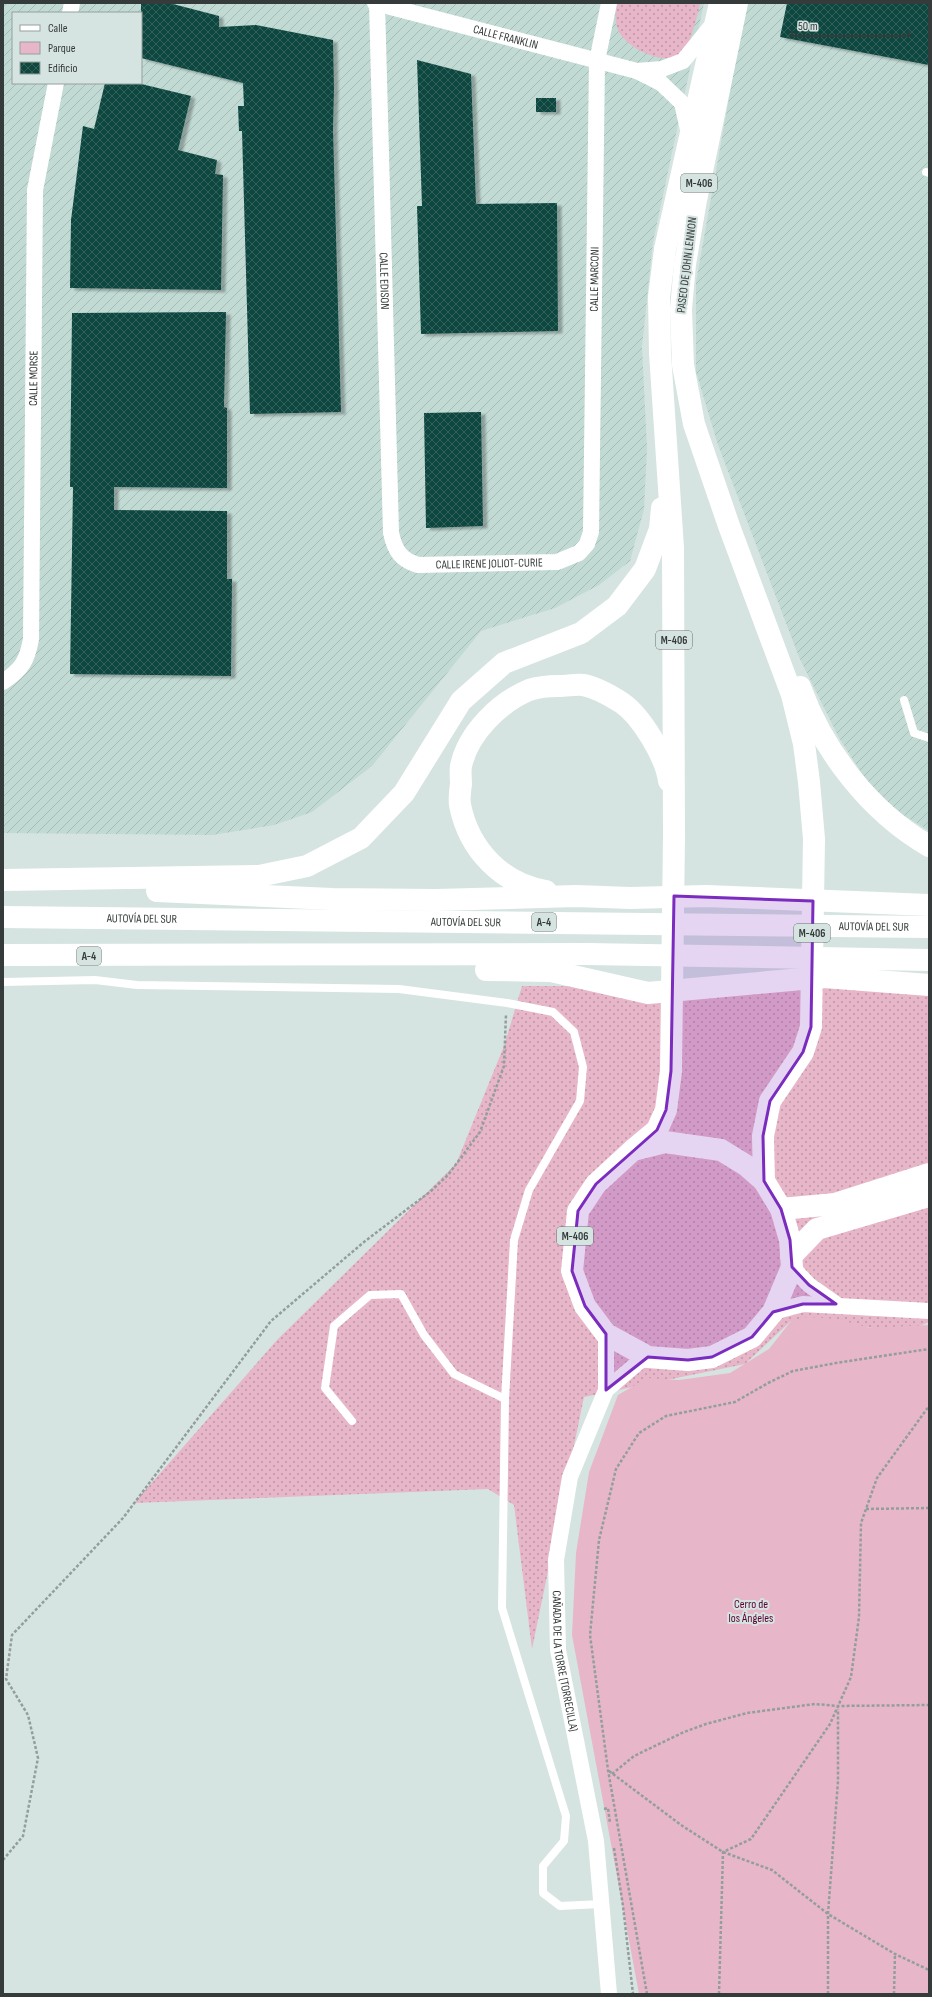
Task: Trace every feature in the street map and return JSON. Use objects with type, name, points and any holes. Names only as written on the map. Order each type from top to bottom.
[{"type":"highway","name":"PASEO DE JOHN LENNON","points":[[729,526],[694,424],[683,365],[681,309],[685,264],[696,200],[737,3]]},
{"type":"highway","name":"PASEO DE JOHN LENNON","points":[[667,445],[660,353],[659,297],[665,249],[719,11]]},
{"type":"highway","name":"M-406","points":[[634,1150],[665,1142],[721,1150],[747,1166],[764,1181],[781,1209],[790,1240],[792,1262],[773,1312],[752,1337],[712,1357],[688,1360],[648,1357],[606,1334],[585,1306],[572,1271],[578,1211],[596,1184],[634,1150],[657,1130],[666,1110],[671,1071],[674,836],[674,548],[667,445]]},
{"type":"highway","points":[[3,880],[259,876],[307,866],[361,838],[404,793],[461,701],[504,663],[581,633],[617,606],[645,569],[660,529],[667,445]]},
{"type":"highway","name":"M-406","points":[[729,526],[792,695],[804,744],[814,839],[811,1027],[803,1052],[770,1101],[763,1136],[764,1181]]},
{"type":"highway","points":[[729,526],[762,583],[802,694],[825,741],[852,779],[884,813],[929,846]]},
{"type":"highway","points":[[576,896],[530,889],[509,879],[489,863],[472,841],[460,805],[461,766],[472,741],[489,716],[510,700],[531,689],[554,686],[584,685],[611,695],[630,709],[647,729],[668,773],[674,836]]},
{"type":"highway","points":[[43,880],[144,891],[332,899],[436,900],[576,896],[630,898],[706,896],[929,905]]},
{"type":"highway","name":"AUTOVÍA DEL SUR","points":[[3,917],[929,927]]},
{"type":"highway","name":"A-4","points":[[3,955],[176,956],[587,954],[929,960]]},
{"type":"highway","points":[[176,956],[281,966],[551,971],[648,993],[824,977],[929,985]]},
{"type":"highway","points":[[781,1209],[835,1204],[929,1174]]},
{"type":"highway","points":[[792,1262],[817,1229],[929,1196]]},
{"type":"street","name":"CALLE FRANKLIN","points":[[376,3],[637,71]]},
{"type":"street","name":"CALLE EDISON","points":[[376,3],[391,534],[394,546],[400,556]]},
{"type":"street","name":"CALLE MARCONI","points":[[579,553],[587,544],[591,532],[597,61],[609,3]]},
{"type":"street","points":[[637,71],[662,69],[683,61],[719,11]]},
{"type":"street","points":[[637,71],[661,83],[682,103],[690,138]]},
{"type":"street","name":"CALLE MORSE","points":[[3,682],[18,672],[28,657],[31,638],[35,190],[56,84]]},
{"type":"street","name":"CALLE IRENE JOLIOT-CURIE","points":[[400,556],[408,562],[418,566],[556,562],[579,553]]},
{"type":"street","points":[[792,1262],[809,1285],[836,1304]]},
{"type":"street","points":[[773,1312],[803,1304],[836,1304],[929,1311]]},
{"type":"street","name":"CAÑADA DE LA TORRE (TORRECILLA)","points":[[606,1334],[606,1390],[570,1476],[556,1560],[558,1650],[596,1841],[609,1994]]},
{"type":"street","points":[[606,1390],[640,1360],[648,1357]]},
{"type":"lane","points":[[904,700],[914,733],[929,738]]},
{"type":"lane","points":[[3,982],[95,980],[137,985],[399,989],[507,1003],[553,1012],[574,1032],[583,1067],[580,1101],[529,1190],[514,1240],[506,1399],[502,1608],[566,1816],[564,1841],[543,1866],[542,1893],[560,1906],[601,1904]]},
{"type":"lane","points":[[352,1421],[325,1388],[334,1326],[370,1295],[401,1294],[424,1335],[454,1374],[506,1399]]},
{"type":"path","points":[[3,1860],[23,1836],[38,1758],[28,1715],[6,1679],[12,1635],[123,1518],[271,1321],[364,1242],[431,1191],[448,1175],[480,1132],[504,1066],[507,1003]]},
{"type":"path","points":[[647,1994],[608,1770],[590,1636],[599,1540],[616,1469],[640,1433],[666,1416],[735,1402],[768,1383],[793,1371],[836,1363],[929,1350]]},
{"type":"path","points":[[723,1852],[751,1839],[830,1724],[851,1677],[859,1617],[861,1523],[876,1478],[929,1406]]},
{"type":"path","points":[[866,1509],[929,1508]]},
{"type":"path","points":[[612,1774],[634,1756],[706,1724],[747,1713],[815,1704],[838,1706],[929,1705]]},
{"type":"path","points":[[828,1994],[828,1914],[838,1781],[838,1706]]},
{"type":"path","points":[[608,1770],[681,1825],[723,1852],[772,1870],[828,1914],[895,1954],[929,1970]]},
{"type":"path","points":[[590,1811],[608,1808],[611,1831]]},
{"type":"path","points":[[614,1846],[623,1906],[633,1994]]},
{"type":"path","points":[[719,1994],[723,1852]]},
{"type":"path","points":[[894,1994],[895,1954]]},
{"type":"path","points":[[924,1967],[929,1966]]},
{"type":"highlighted area","points":[[674,896],[813,901],[811,1027],[803,1052],[770,1101],[763,1136],[764,1181],[781,1209],[790,1240],[792,1267],[809,1285],[836,1304],[803,1304],[773,1312],[752,1337],[712,1357],[688,1360],[648,1357],[606,1390],[606,1334],[585,1306],[572,1271],[578,1211],[596,1184],[657,1130],[666,1110],[671,1071]]},
{"type":"shaded area","points":[[3,3],[704,3],[653,242],[642,347],[647,448],[644,509],[630,561],[599,585],[555,608],[481,631],[372,766],[312,812],[274,825],[212,835],[3,833]]},
{"type":"shaded area","points":[[746,3],[929,3],[929,831],[878,799],[838,736],[799,657],[718,445],[696,372],[696,282]]},
{"type":"green space","points":[[617,3],[700,3],[687,47],[678,56],[669,58],[649,55],[630,44],[623,37],[618,30],[616,23]]},
{"type":"green space","points":[[522,986],[929,987],[929,1322],[909,1331],[791,1321],[745,1364],[584,1397],[532,1649],[514,1505],[488,1489],[134,1503],[277,1340],[456,1164],[504,1046]]},
{"type":"green space","name":"Cerro de los Ángeles","points":[[807,1317],[837,1319],[870,1328],[929,1325],[929,1994],[639,1994],[572,1635],[576,1553],[589,1472],[618,1395],[647,1378],[679,1380],[730,1373],[769,1349],[791,1321]]},
{"type":"building","points":[[141,3],[169,3],[219,16],[219,27],[256,25],[333,40],[333,129],[341,412],[250,414],[242,131],[239,131],[238,106],[244,106],[243,83],[142,58]]},
{"type":"building","points":[[787,3],[929,3],[929,65],[780,37]]},
{"type":"building","points":[[417,60],[471,74],[476,204],[557,203],[558,331],[421,334],[417,206],[422,206]]},
{"type":"building","points":[[105,84],[141,84],[191,96],[178,150],[217,160],[215,174],[223,175],[221,290],[70,288],[71,220],[83,126],[94,129]]},
{"type":"building","points":[[536,98],[556,98],[556,112],[536,112]]},
{"type":"building","points":[[226,312],[224,407],[227,408],[227,488],[114,487],[114,510],[227,511],[227,579],[232,579],[231,676],[70,674],[73,487],[70,487],[72,313]]},
{"type":"building","points":[[481,412],[483,526],[426,528],[424,413]]}]
